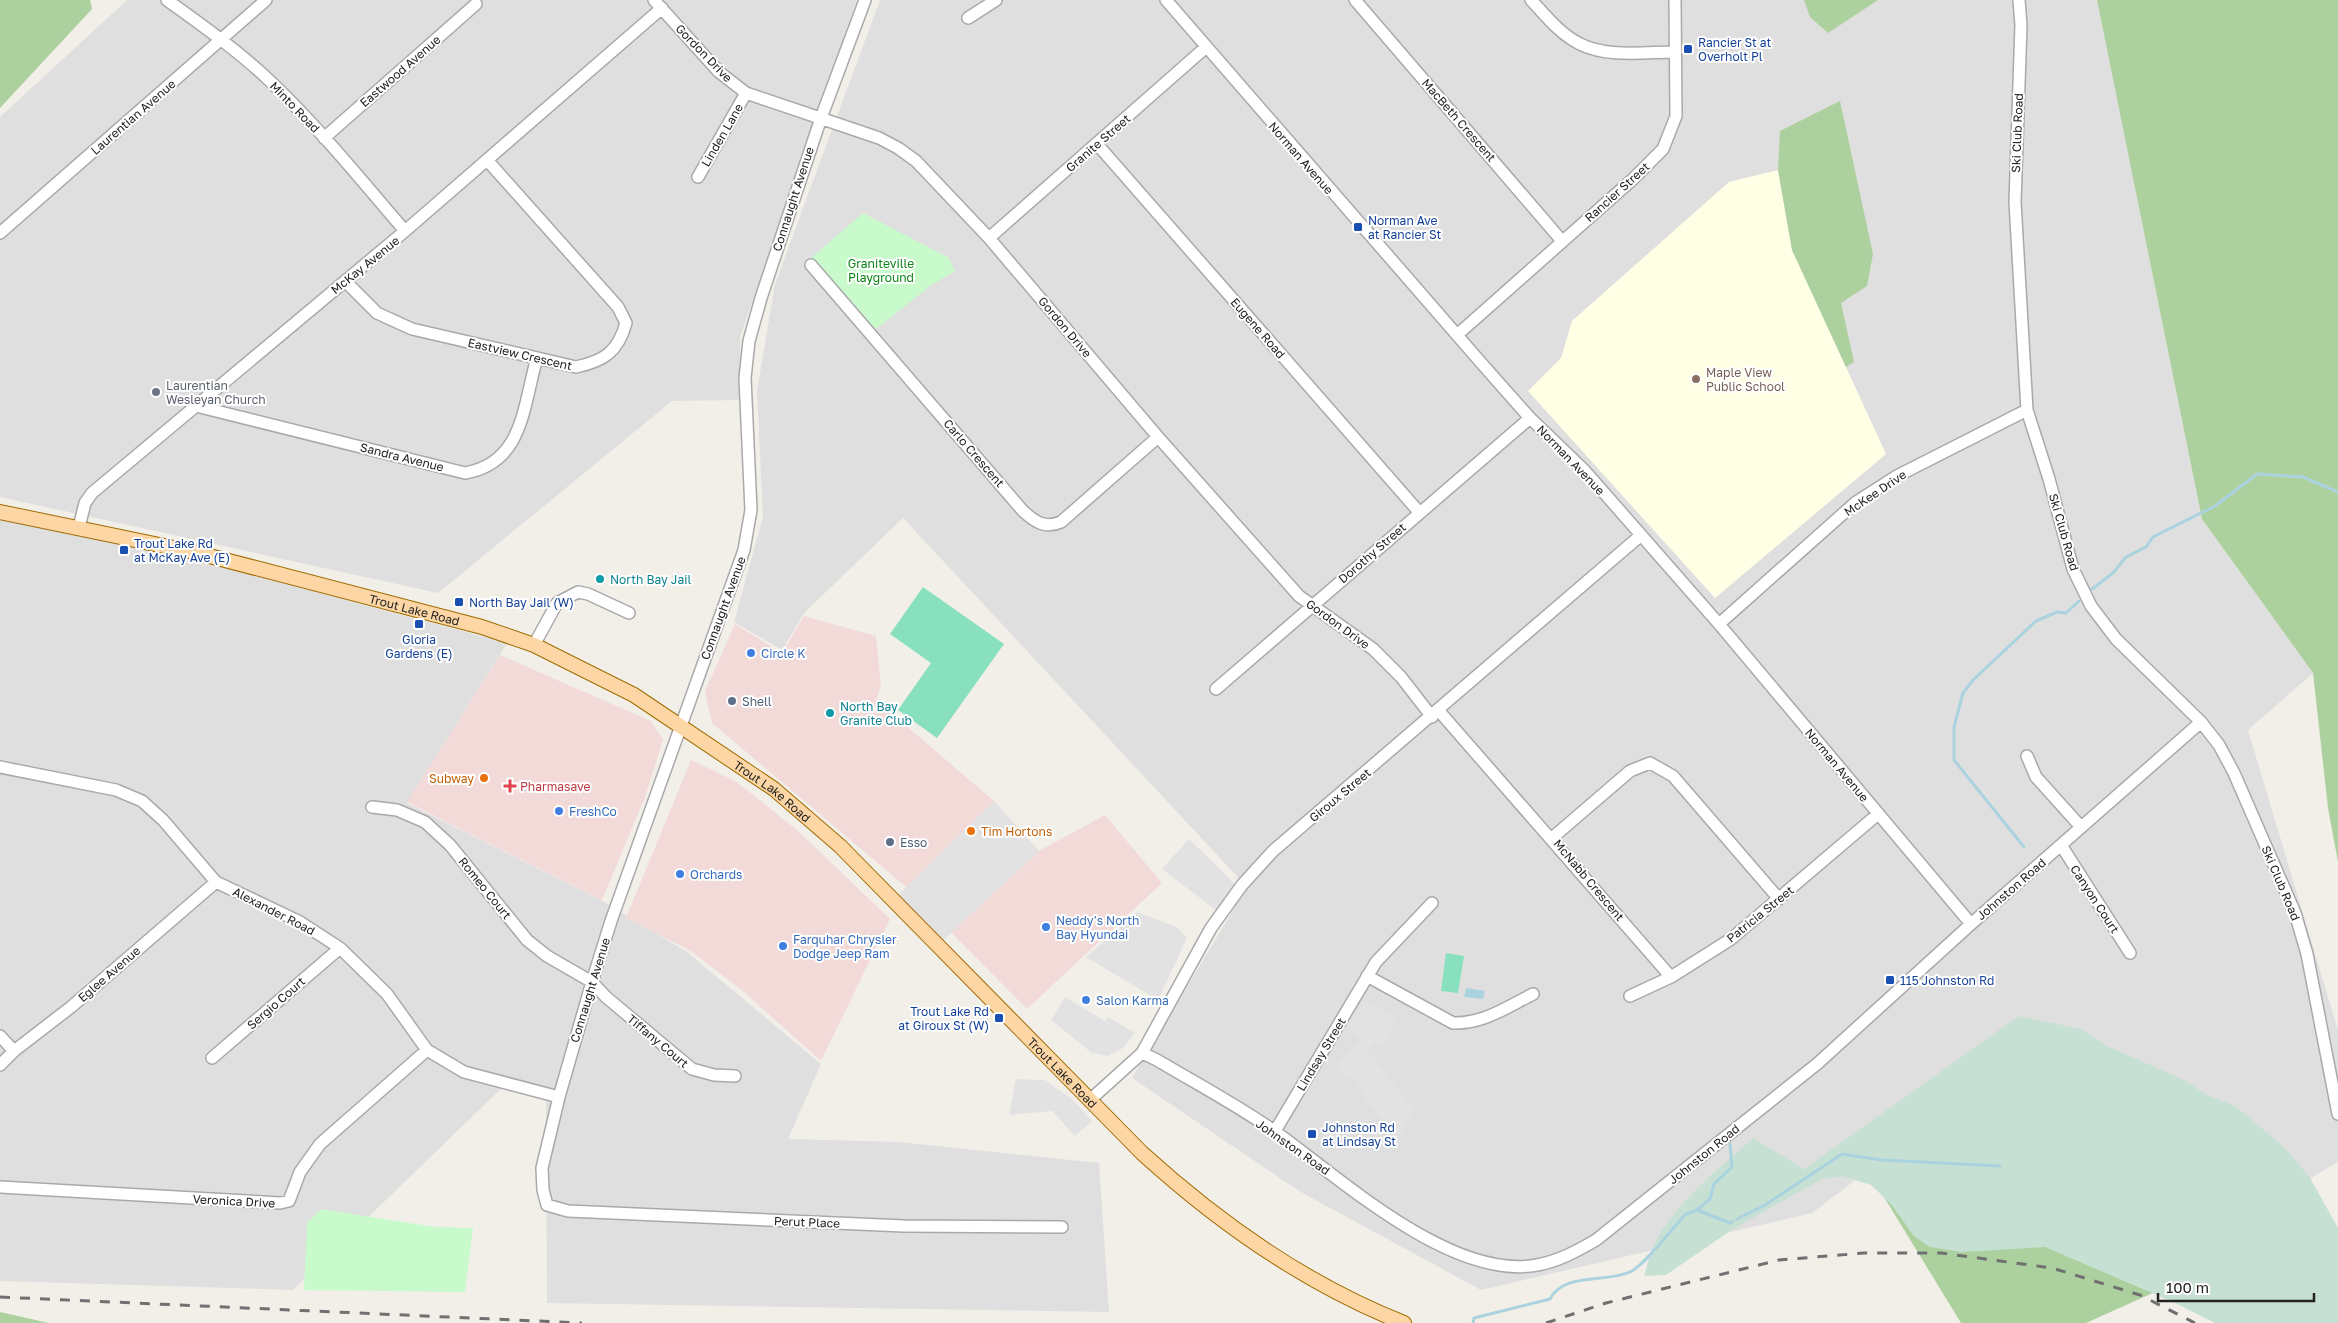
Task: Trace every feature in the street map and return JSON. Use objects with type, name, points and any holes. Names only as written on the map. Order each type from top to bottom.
[{"type":"main road","name":"Trout Lake Road","points":[[0,512],[198,553],[324,584],[482,627],[534,645],[634,695],[774,789],[840,846],[1092,1099],[1142,1153],[1190,1196],[1253,1244],[1326,1288],[1398,1321]]},
{"type":"street","name":"Minto Road","points":[[167,0],[221,39],[272,83],[324,138],[405,231]]},
{"type":"street","name":"Laurentian Avenue","points":[[0,233],[266,0]]},
{"type":"street","name":"Connaught Avenue","points":[[551,1208],[548,1205],[543,1190],[542,1168],[559,1097],[592,982],[611,921],[682,726],[694,685],[744,550],[751,510],[745,378],[749,341],[761,298],[821,118],[865,0]]},
{"type":"street","points":[[968,18],[996,0]]},
{"type":"street","name":"Norman Avenue","points":[[1166,0],[1530,418],[1585,471],[1719,624],[1971,924]]},
{"type":"street","name":"MacBeth Crescent","points":[[1355,0],[1562,241]]},
{"type":"street","points":[[1531,0],[1555,26],[1580,44],[1610,52],[1676,52]]},
{"type":"street","name":"Rancier Street","points":[[1457,335],[1633,179],[1663,148],[1676,116],[1675,0]]},
{"type":"street","name":"Ski Club Road","points":[[2019,0],[2021,25],[2015,202],[2027,410],[2049,479],[2073,569],[2091,606],[2116,639],[2201,722],[2219,745],[2234,773],[2295,913],[2307,954],[2338,1114]]},
{"type":"street","name":"Eastwood Avenue","points":[[324,138],[476,4]]},
{"type":"street","name":"Gordon Drive","points":[[658,4],[719,72],[746,93],[878,138],[898,148],[932,177],[989,238],[1158,437],[1299,596],[1373,649],[1552,838]]},
{"type":"street","name":"McKay Avenue","points":[[80,528],[86,503],[92,494],[405,231],[487,160],[658,4]]},
{"type":"street","name":"Granite Street","points":[[989,238],[1206,48]]},
{"type":"street","name":"Linden Lane","points":[[698,177],[746,93]]},
{"type":"street","name":"Eugene Road","points":[[1098,144],[1419,512]]},
{"type":"street","name":"Eastview Crescent","points":[[345,281],[378,313],[412,329],[576,368],[594,364],[609,354],[621,340],[626,323],[618,308],[487,160]]},
{"type":"street","name":"Carlo Crescent","points":[[811,265],[1023,511],[1042,525],[1052,526],[1061,522],[1158,437]]},
{"type":"street","name":"Sandra Avenue","points":[[196,406],[466,473],[482,470],[497,461],[509,448],[517,433],[537,358]]},
{"type":"street","name":"McKee Drive","points":[[1719,624],[1855,503],[1897,476],[2027,410]]},
{"type":"street","name":"Dorothy Street","points":[[1216,689],[1530,418]]},
{"type":"street","name":"Giroux Street","points":[[1092,1099],[1142,1053],[1211,928],[1242,885],[1273,852],[1640,536]]},
{"type":"street","points":[[534,645],[557,603],[578,592],[588,594],[629,613]]},
{"type":"street","name":"Johnston Road","points":[[1142,1053],[1157,1060],[1275,1131],[1392,1218],[1447,1248],[1505,1265],[1535,1265],[1566,1257],[1596,1240],[1816,1064],[1971,924],[2201,722]]},
{"type":"street","points":[[2027,756],[2036,777],[2081,827]]},
{"type":"street","name":"McNabb Crescent","points":[[1671,978],[1552,838],[1630,771],[1650,763],[1673,776],[1779,899]]},
{"type":"street","name":"Alexander Road","points":[[0,767],[116,790],[142,801],[164,820],[216,882],[300,922],[340,948],[387,994],[427,1050],[464,1072],[559,1097]]},
{"type":"street","name":"Romeo Court","points":[[372,807],[397,810],[425,822],[450,845],[527,940],[547,956],[592,982]]},
{"type":"street","name":"Patricia Street","points":[[1630,996],[1671,978],[1731,939],[1878,814]]},
{"type":"street","name":"Canyon Court","points":[[2061,845],[2130,953]]},
{"type":"street","name":"Eglee Avenue","points":[[0,1065],[14,1051],[71,1007],[216,882]]},
{"type":"street","name":"Lindsay Street","points":[[1275,1131],[1376,962],[1432,903]]},
{"type":"street","name":"Sergio Court","points":[[212,1058],[340,948]]},
{"type":"street","points":[[1367,976],[1453,1023],[1468,1024],[1482,1020],[1533,994]]},
{"type":"street","name":"Tiffany Court","points":[[592,982],[606,997],[692,1069],[714,1075],[735,1076]]},
{"type":"street","points":[[0,1036],[14,1051]]},
{"type":"street","name":"Veronica Drive","points":[[0,1187],[280,1204],[289,1201],[300,1172],[320,1144],[427,1050]]},
{"type":"street","name":"Perut Place","points":[[551,1208],[704,1218],[904,1226],[1062,1226]]},
{"type":"shaded area","points":[[127,0],[857,0],[740,337],[740,400],[672,401],[438,593],[0,497],[0,117]]},
{"type":"shaded area","points":[[880,0],[2097,0],[2202,519],[2313,673],[2248,730],[2338,1030],[2338,1162],[2282,1195],[2060,1025],[1812,1213],[1481,1290],[1299,1191],[1132,1078],[1247,887],[903,518],[805,612],[782,650],[734,622],[763,517],[757,391],[775,284]]},
{"type":"shaded area","name":"Maple View Public School","points":[[1778,170],[1792,250],[1886,454],[1715,598],[1528,391],[1561,358],[1572,321],[1729,182]]},
{"type":"shaded area","points":[[0,519],[162,551],[507,643],[407,803],[601,900],[687,952],[821,1064],[788,1139],[899,1142],[1099,1163],[1109,1312],[547,1303],[546,1089],[510,1080],[293,1290],[0,1281]]},
{"type":"shaded area","points":[[804,616],[876,636],[881,686],[876,700],[994,801],[1039,851],[1105,815],[1162,883],[1027,1009],[906,887],[712,723],[705,691],[735,624],[782,653]]},
{"type":"shaded area","points":[[500,655],[651,721],[663,740],[645,797],[602,900],[407,802]]},
{"type":"shaded area","points":[[691,760],[737,782],[797,830],[890,919],[821,1061],[744,992],[691,951],[626,918]]},
{"type":"shaded area","points":[[994,801],[1039,851],[938,945],[893,900]]},
{"type":"shaded area","points":[[1189,839],[1240,889],[1221,914],[1162,869]]},
{"type":"shaded area","points":[[1137,912],[1177,927],[1187,938],[1158,1000],[1086,957]]},
{"type":"shaded area","points":[[1065,997],[1105,1021],[1108,1017],[1135,1033],[1123,1048],[1108,1056],[1092,1053],[1051,1020]]},
{"type":"shaded area","points":[[1365,1000],[1397,1020],[1388,1039],[1380,1048],[1375,1042],[1368,1048],[1347,1025]]},
{"type":"shaded area","points":[[2019,1016],[2081,1029],[2107,1046],[2184,1080],[2207,1095],[2235,1106],[2284,1147],[2309,1176],[2338,1228],[2338,1323],[2215,1323],[2173,1302],[2045,1247],[1962,1252],[1930,1247],[1914,1236],[1891,1204],[1871,1185],[1842,1176],[1822,1179],[1733,1229],[1666,1275],[1644,1276],[1649,1256],[1671,1218],[1696,1189],[1753,1138],[1804,1169]]},
{"type":"shaded area","points":[[1360,1041],[1414,1109],[1398,1138],[1363,1096],[1365,1093],[1355,1088],[1358,1081],[1343,1074],[1336,1064]]},
{"type":"shaded area","points":[[1016,1079],[1045,1080],[1073,1100],[1092,1121],[1075,1136],[1052,1111],[1009,1115]]},
{"type":"green space","points":[[0,0],[90,0],[92,9],[0,108]]},
{"type":"green space","points":[[1804,0],[1878,0],[1828,33],[1810,17]]},
{"type":"green space","points":[[2097,0],[2338,0],[2338,862],[2328,808],[2313,673],[2202,519]]},
{"type":"green space","points":[[1840,101],[1873,254],[1867,286],[1841,303],[1854,362],[1846,367],[1792,250],[1778,170],[1780,131]]},
{"type":"green space","name":"Graniteville Playground","points":[[863,213],[949,258],[955,271],[930,286],[876,329],[811,258]]},
{"type":"green space","points":[[923,587],[1004,644],[937,738],[898,710],[931,663],[890,634]]},
{"type":"green space","points":[[1446,953],[1464,956],[1458,993],[1441,991]]},
{"type":"green space","points":[[1881,1192],[2184,1279],[2086,1323],[1961,1323]]},
{"type":"green space","points":[[321,1209],[435,1227],[473,1228],[465,1292],[304,1290],[307,1223]]},
{"type":"green space","points":[[0,1312],[49,1323],[0,1323]]},
{"type":"water","points":[[1466,988],[1485,991],[1483,999],[1464,997]]},
{"type":"waterway","points":[[2092,589],[2113,573],[2126,557],[2146,547],[2153,537],[2215,506],[2257,474],[2303,477],[2338,492]]},
{"type":"waterway","points":[[2024,847],[1954,760],[1954,727],[1963,693],[1973,680],[2036,621],[2057,612],[2066,613],[2079,601]]},
{"type":"waterway","points":[[1473,1323],[1474,1318],[1550,1299],[1556,1291],[1575,1281],[1620,1275],[1636,1268],[1686,1214],[1697,1210],[1710,1199],[1714,1184],[1732,1167],[1730,1144]]},
{"type":"waterway","points":[[1737,1219],[1765,1205],[1842,1154],[1882,1160],[2000,1166]]},
{"type":"waterway","points":[[1697,1210],[1730,1223],[1733,1221]]},
{"type":"railway","points":[[1546,1323],[1606,1303],[1779,1260],[1864,1253],[1941,1253],[2052,1268],[2140,1295],[2195,1323]]},
{"type":"railway","points":[[0,1297],[582,1323]]},
{"type":"place","name":"Rancier St at Overholt Pl","points":[[1688,49]]},
{"type":"place","name":"Norman Ave at Rancier St","points":[[1358,227]]},
{"type":"place","name":"Maple View Public School","points":[[1696,379]]},
{"type":"place","name":"Laurentian Wesleyan Church","points":[[156,392]]},
{"type":"place","name":"Trout Lake Rd at McKay Ave (E)","points":[[124,550]]},
{"type":"place","name":"North Bay Jail","points":[[600,579]]},
{"type":"place","name":"North Bay Jail (W)","points":[[459,602]]},
{"type":"place","name":"Gloria Gardens (E)","points":[[419,624]]},
{"type":"place","name":"Circle K","points":[[751,653]]},
{"type":"place","name":"Shell","points":[[732,701]]},
{"type":"place","name":"North Bay Granite Club","points":[[830,713]]},
{"type":"place","name":"Subway","points":[[484,778]]},
{"type":"place","name":"Pharmasave","points":[[510,786]]},
{"type":"place","name":"FreshCo","points":[[559,811]]},
{"type":"place","name":"Tim Hortons","points":[[971,831]]},
{"type":"place","name":"Esso","points":[[890,842]]},
{"type":"place","name":"Orchards","points":[[680,874]]},
{"type":"place","name":"Neddy's North Bay Hyundai","points":[[1046,927]]},
{"type":"place","name":"Farquhar Chrysler Dodge Jeep Ram","points":[[783,946]]},
{"type":"place","name":"115 Johnston Rd","points":[[1890,980]]},
{"type":"place","name":"Salon Karma","points":[[1086,1000]]},
{"type":"place","name":"Trout Lake Rd at Giroux St (W)","points":[[999,1018]]},
{"type":"place","name":"Johnston Rd at Lindsay St","points":[[1312,1134]]}]
